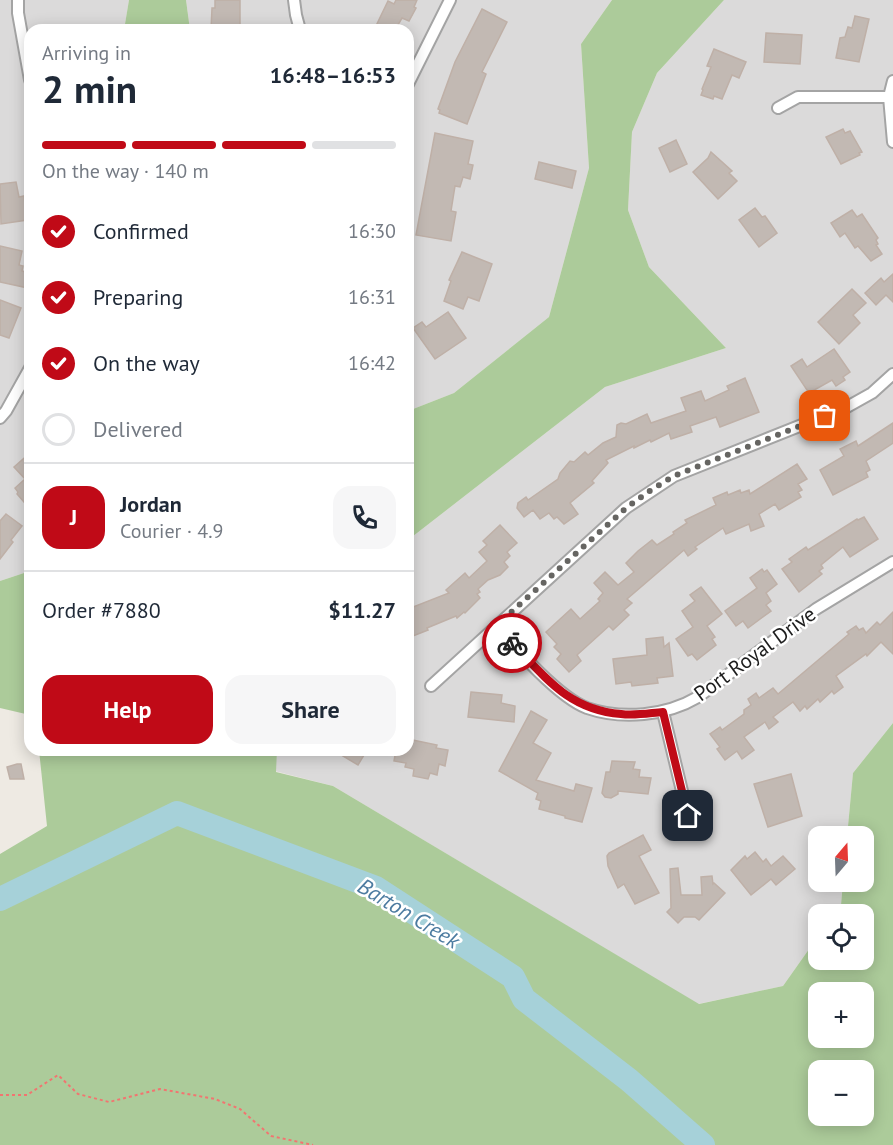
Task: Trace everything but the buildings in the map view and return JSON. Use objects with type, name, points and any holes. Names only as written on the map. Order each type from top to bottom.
[{"type":"street","points":[[18,0],[24,46]]},
{"type":"street","points":[[294,0],[298,24]]},
{"type":"street","points":[[414,72],[450,0]]},
{"type":"street","points":[[893,81],[890,97],[893,142]]},
{"type":"street","points":[[778,108],[798,97],[890,97]]},
{"type":"street","points":[[431,686],[626,508],[651,490],[674,476],[847,407],[872,393],[893,374]]},
{"type":"street","points":[[0,417],[6,411],[24,379]]},
{"type":"street","name":"Port Royal Drive","points":[[497,625],[559,691],[586,708],[622,715],[663,712],[698,697],[816,609],[893,562]]},
{"type":"street","points":[[663,712],[688,816]]},
{"type":"path","points":[[0,1095],[27,1095],[58,1075],[78,1095],[109,1102],[160,1089],[215,1099],[240,1109],[271,1136],[313,1145]]},
{"type":"shaded area","points":[[0,0],[129,0],[125,24],[24,24],[24,573],[0,581]]},
{"type":"shaded area","points":[[186,0],[612,0],[581,44],[589,168],[549,317],[454,393],[414,409],[414,24],[189,24]]},
{"type":"shaded area","points":[[724,0],[893,0],[893,723],[853,773],[848,826],[808,826],[808,892],[842,892],[841,904],[808,904],[808,951],[783,986],[698,1004],[333,786],[275,771],[276,756],[414,756],[414,535],[605,387],[726,348],[649,267],[628,210],[632,132],[657,73]]},
{"type":"green space","points":[[129,0],[186,0],[189,24],[125,24]]},
{"type":"green space","points":[[612,0],[724,0],[657,73],[632,132],[628,210],[649,267],[726,348],[605,387],[414,535],[414,409],[454,393],[549,317],[589,168],[581,44]]},
{"type":"green space","points":[[24,573],[24,714],[0,708],[0,581]]},
{"type":"green space","points":[[893,723],[893,1145],[0,1145],[0,854],[47,826],[40,756],[277,756],[276,772],[333,786],[699,1004],[783,986],[808,951],[808,970],[874,970],[874,904],[841,904],[842,892],[874,892],[874,826],[848,826],[853,773]]},
{"type":"waterway","name":"Barton Creek","points":[[0,899],[177,813],[376,888],[513,977],[524,999],[629,1080],[703,1145]]},
{"type":"way so far","points":[[512,643],[497,625],[626,508],[674,476],[825,416]]},
{"type":"route","points":[[512,643],[559,691],[586,708],[622,715],[663,712],[688,816]]}]
